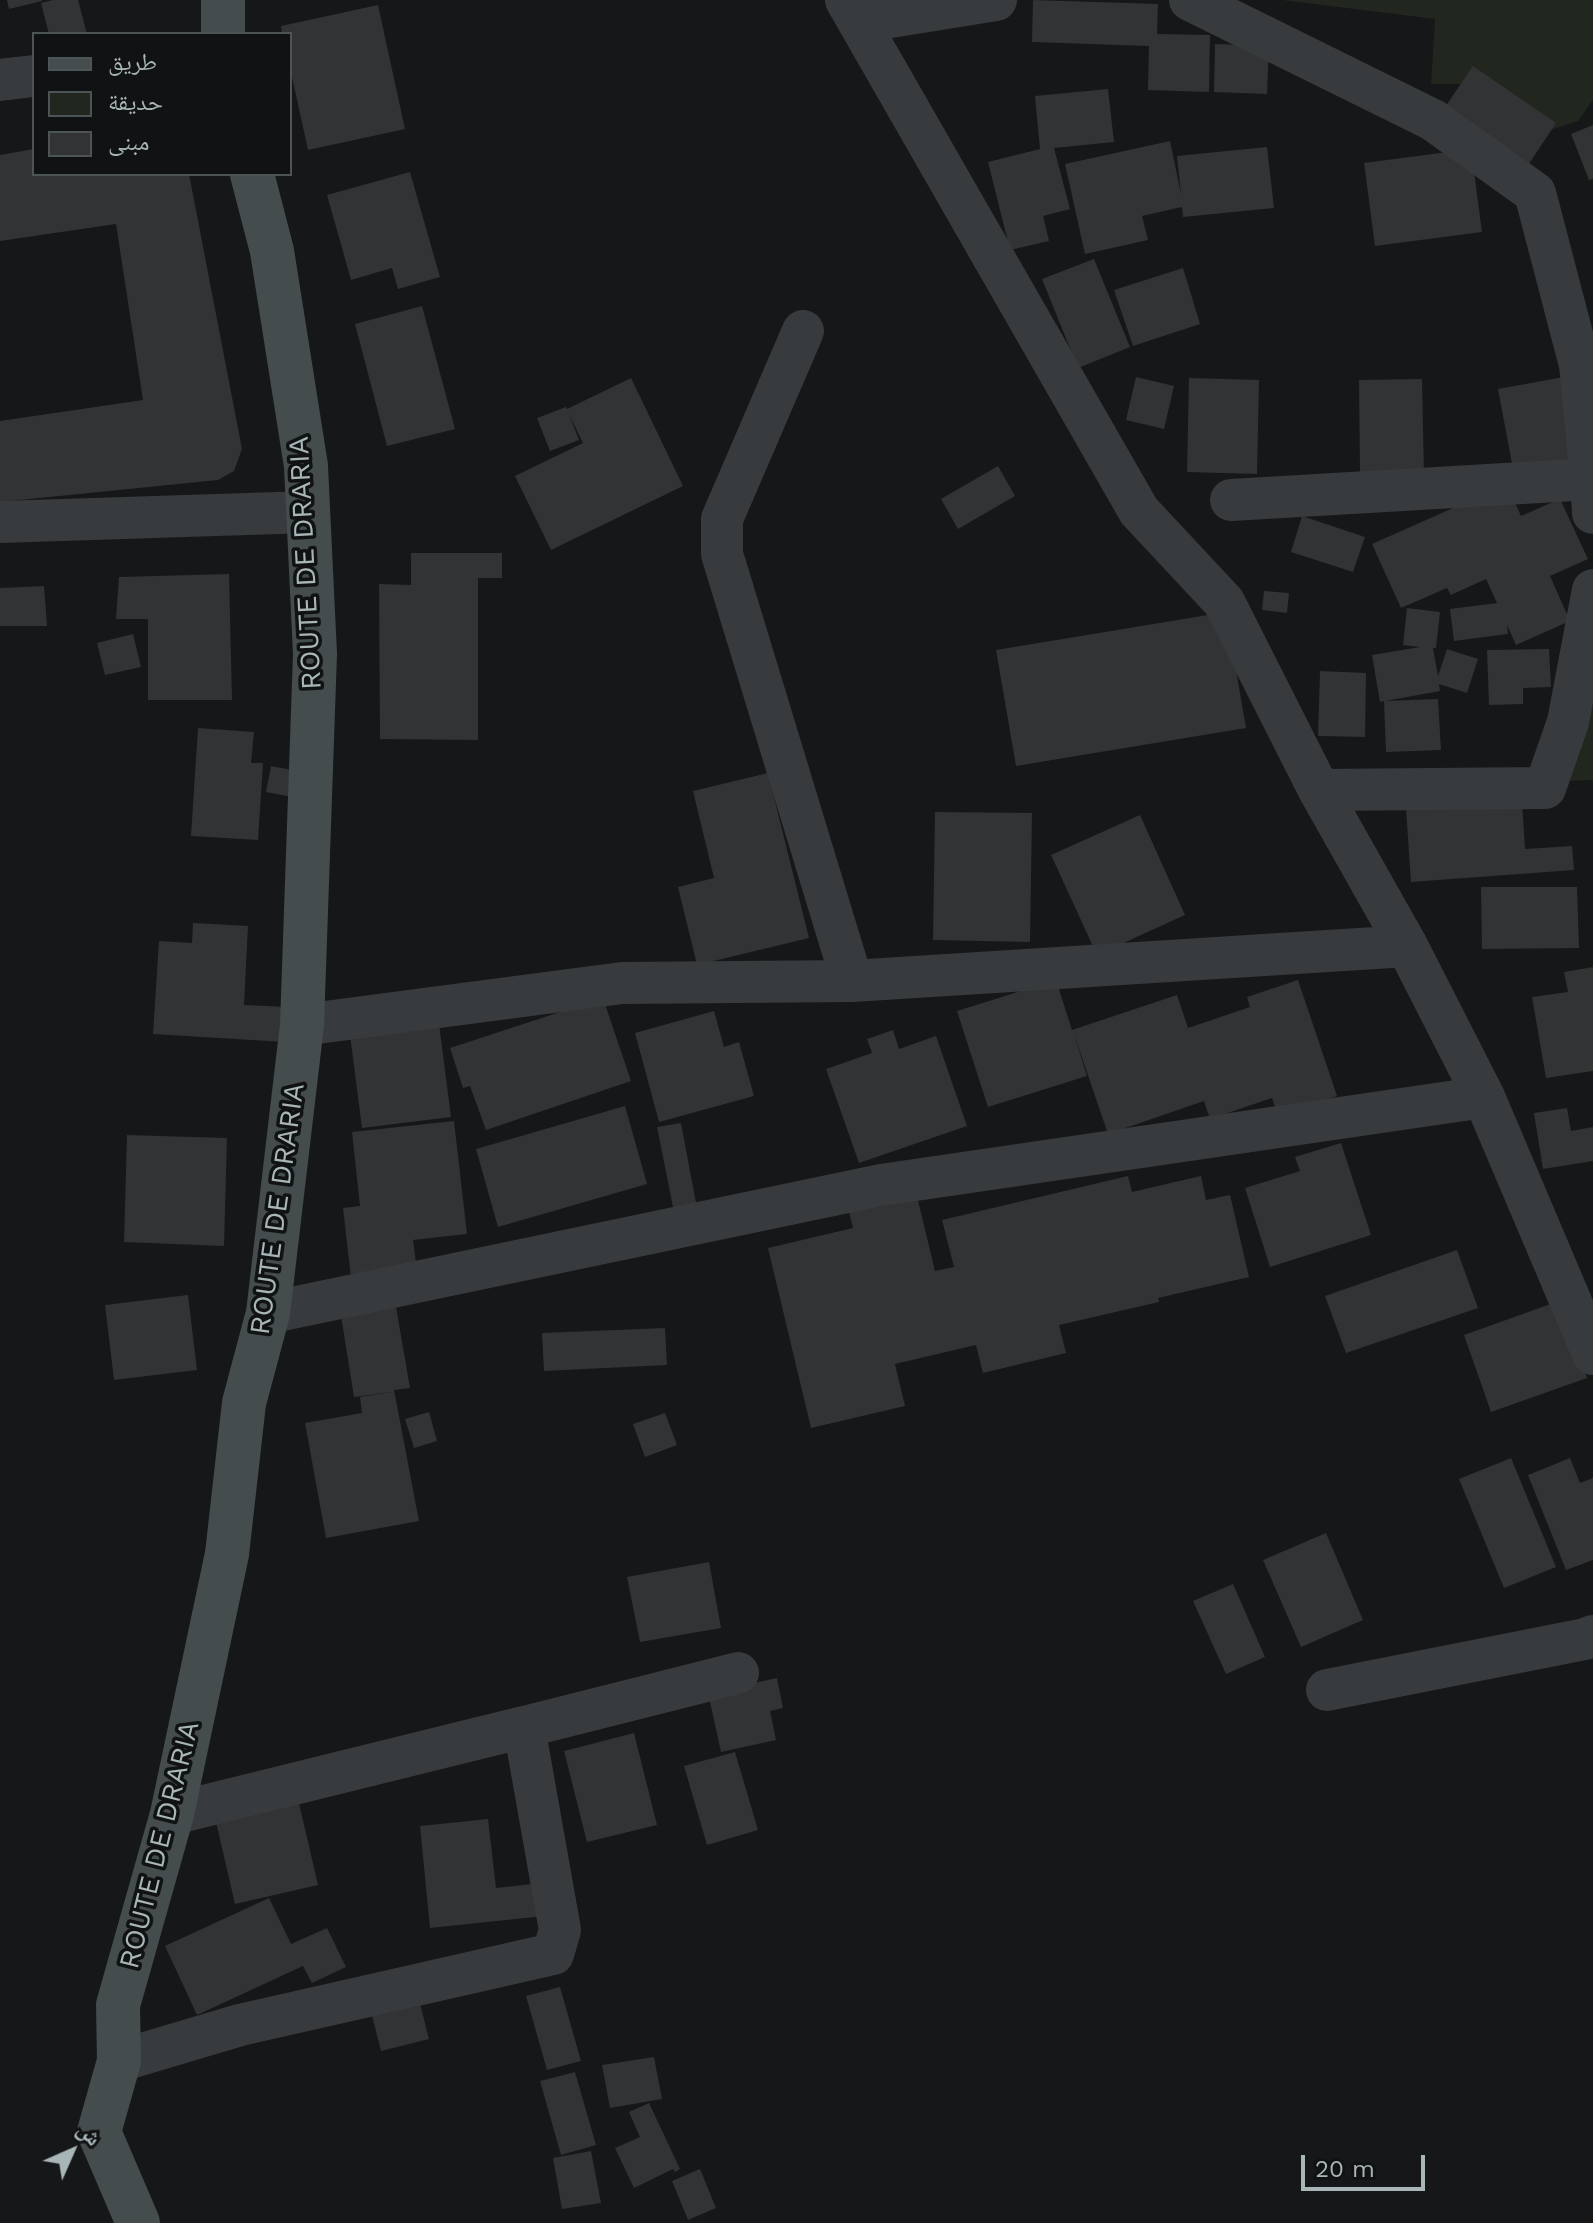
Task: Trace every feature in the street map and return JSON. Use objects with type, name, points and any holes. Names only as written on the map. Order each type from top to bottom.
[{"type":"main road","points":[[223,0],[223,32]]},
{"type":"main road","name":"ROUTE DE DRARIA","points":[[138,2223],[99,2132],[119,2061],[118,2005],[172,1814],[227,1554],[244,1403],[268,1313],[302,1025],[315,654],[309,512],[306,466],[274,266],[252,176]]},
{"type":"street","points":[[996,0],[853,11],[1139,511],[1224,602],[1319,790],[1407,946],[1484,1097],[1593,1354]]},
{"type":"street","points":[[1190,0],[1433,120],[1535,193],[1580,365],[1592,496],[1231,500]]},
{"type":"street","points":[[0,80],[32,76]]},
{"type":"street","points":[[803,331],[722,519],[722,554],[852,981]]},
{"type":"street","points":[[0,522],[309,512]]},
{"type":"street","points":[[1319,790],[1545,788],[1568,722],[1593,590]]},
{"type":"street","points":[[302,1025],[622,983],[852,981],[1407,946]]},
{"type":"street","points":[[268,1313],[881,1185],[1484,1097]]},
{"type":"street","points":[[1327,1690],[1593,1636]]},
{"type":"street","points":[[172,1814],[738,1673]]},
{"type":"street","points":[[119,2061],[240,2025],[553,1954],[560,1930],[524,1727]]},
{"type":"green space","points":[[1282,0],[1593,0],[1593,100],[1578,121],[1535,135],[1461,84],[1431,84],[1435,19]]},
{"type":"green space","points":[[1593,637],[1593,780],[1566,781]]},
{"type":"building","points":[[7,0],[42,0],[42,1],[9,9]]},
{"type":"building","points":[[78,0],[86,32],[48,32],[41,3]]},
{"type":"building","points":[[1033,0],[1158,4],[1157,34],[1210,35],[1209,92],[1148,90],[1149,46],[1032,42]]},
{"type":"building","points":[[378,5],[405,129],[308,150],[292,77],[292,32],[282,32],[281,26]]},
{"type":"building","points":[[1215,44],[1269,46],[1267,94],[1214,92]]},
{"type":"building","points":[[1473,66],[1556,123],[1525,170],[1441,113]]},
{"type":"building","points":[[1108,89],[1114,142],[1054,148],[1070,209],[1043,216],[1049,241],[1010,250],[988,162],[1040,149],[1035,96]]},
{"type":"building","points":[[1593,125],[1593,179],[1589,180],[1571,134]]},
{"type":"building","points":[[1170,141],[1181,194],[1177,156],[1267,147],[1274,208],[1183,217],[1182,207],[1142,216],[1148,240],[1085,254],[1065,164]]},
{"type":"building","points":[[32,149],[32,176],[189,176],[242,449],[234,471],[218,480],[0,502],[0,421],[143,400],[116,224],[0,241],[0,155]]},
{"type":"building","points":[[1471,149],[1482,232],[1375,246],[1364,163]]},
{"type":"building","points":[[410,172],[440,277],[398,289],[392,268],[351,280],[327,195]]},
{"type":"building","points":[[1094,259],[1130,347],[1078,368],[1042,279]]},
{"type":"building","points":[[1183,268],[1200,324],[1133,346],[1114,290]]},
{"type":"building","points":[[422,306],[455,429],[387,446],[355,324]]},
{"type":"building","points":[[1569,376],[1586,467],[1515,480],[1498,389]]},
{"type":"building","points":[[1136,377],[1174,386],[1164,429],[1126,420]]},
{"type":"building","points":[[631,378],[683,486],[551,550],[515,476],[583,443],[569,414],[579,440],[550,451],[537,418],[567,409]]},
{"type":"building","points":[[1189,378],[1259,380],[1257,474],[1187,472]]},
{"type":"building","points":[[1422,379],[1424,476],[1360,476],[1359,380]]},
{"type":"building","points":[[998,466],[1015,496],[958,529],[941,499]]},
{"type":"building","points":[[1507,484],[1521,516],[1560,499],[1588,559],[1550,576],[1570,621],[1516,645],[1507,625],[1508,634],[1454,641],[1450,609],[1497,603],[1486,579],[1451,595],[1447,588],[1401,608],[1372,544]]},
{"type":"building","points":[[1302,516],[1365,537],[1353,572],[1291,552]]},
{"type":"building","points":[[411,553],[502,553],[502,578],[478,578],[478,740],[380,739],[379,584],[411,585]]},
{"type":"building","points":[[229,574],[232,700],[148,700],[148,619],[116,619],[119,577]]},
{"type":"building","points":[[44,586],[47,626],[0,626],[0,588]]},
{"type":"building","points":[[1264,591],[1289,593],[1287,613],[1262,610]]},
{"type":"building","points":[[1407,608],[1440,612],[1436,648],[1433,648],[1438,676],[1447,649],[1478,659],[1467,693],[1439,684],[1440,691],[1385,701],[1438,699],[1441,750],[1386,752],[1384,701],[1380,702],[1372,655],[1420,647],[1403,645]]},
{"type":"building","points":[[1226,612],[1246,728],[1016,766],[996,650]]},
{"type":"building","points":[[133,634],[141,667],[105,675],[97,643]]},
{"type":"building","points":[[1549,649],[1551,687],[1523,688],[1523,704],[1489,705],[1487,650]]},
{"type":"building","points":[[1320,671],[1366,673],[1365,737],[1318,736]]},
{"type":"building","points":[[198,728],[254,732],[251,763],[263,763],[258,840],[191,836]]},
{"type":"building","points":[[271,766],[297,771],[292,797],[266,792]]},
{"type":"building","points":[[768,773],[809,938],[697,965],[678,887],[714,878],[693,791]]},
{"type":"building","points":[[1522,801],[1525,849],[1572,846],[1574,870],[1411,882],[1406,809]]},
{"type":"building","points":[[935,812],[1032,813],[1030,942],[933,940]]},
{"type":"building","points":[[1140,815],[1185,915],[1097,955],[1051,855]]},
{"type":"building","points":[[1481,887],[1577,887],[1579,948],[1482,949]]},
{"type":"building","points":[[193,923],[248,926],[244,1005],[287,1007],[285,1042],[153,1034],[159,941],[192,943]]},
{"type":"building","points":[[1593,967],[1593,1071],[1546,1078],[1532,997],[1568,992],[1564,972]]},
{"type":"building","points":[[1056,980],[1072,1030],[1177,995],[1188,1028],[1250,1007],[1247,997],[1298,980],[1337,1096],[1278,1116],[1272,1098],[1210,1119],[1204,1101],[1108,1134],[1074,1034],[1087,1076],[988,1107],[957,1011]]},
{"type":"building","points":[[603,998],[631,1081],[486,1130],[470,1086],[463,1088],[450,1048]]},
{"type":"building","points":[[714,1011],[724,1047],[739,1042],[754,1096],[659,1122],[635,1033]]},
{"type":"building","points":[[438,1016],[451,1117],[362,1128],[349,1027]]},
{"type":"building","points":[[893,1030],[899,1049],[936,1036],[967,1126],[859,1163],[826,1069],[872,1053],[867,1039]]},
{"type":"building","points":[[625,1106],[647,1184],[498,1227],[476,1149]]},
{"type":"building","points":[[1567,1108],[1571,1131],[1593,1127],[1593,1161],[1543,1169],[1534,1113]]},
{"type":"building","points":[[454,1121],[467,1234],[413,1240],[417,1271],[351,1278],[343,1208],[360,1206],[352,1132]]},
{"type":"building","points":[[681,1123],[697,1208],[674,1212],[657,1127]]},
{"type":"building","points":[[127,1135],[227,1138],[224,1246],[124,1242]]},
{"type":"building","points":[[1341,1143],[1371,1235],[1270,1267],[1245,1188],[1300,1171],[1295,1157]]},
{"type":"building","points":[[1128,1176],[1132,1192],[1201,1176],[1206,1200],[1230,1195],[1249,1277],[1059,1325],[1066,1353],[983,1373],[976,1345],[895,1364],[905,1406],[811,1428],[768,1248],[853,1228],[848,1208],[916,1192],[935,1271],[954,1267],[942,1220]]},
{"type":"building","points":[[1457,1250],[1478,1308],[1346,1353],[1325,1296]]},
{"type":"building","points":[[188,1295],[197,1370],[114,1380],[105,1305]]},
{"type":"building","points":[[394,1295],[410,1388],[394,1390],[419,1521],[326,1538],[305,1423],[362,1413],[360,1397],[391,1392],[354,1397],[339,1303]]},
{"type":"building","points":[[1559,1301],[1587,1378],[1491,1412],[1464,1335]]},
{"type":"building","points":[[665,1328],[667,1365],[544,1371],[542,1333]]},
{"type":"building","points":[[429,1412],[437,1441],[414,1448],[405,1419]]},
{"type":"building","points":[[665,1413],[677,1445],[645,1457],[633,1424]]},
{"type":"building","points":[[1511,1458],[1556,1567],[1504,1588],[1459,1479]]},
{"type":"building","points":[[1570,1458],[1580,1483],[1593,1478],[1593,1560],[1566,1570],[1528,1475]]},
{"type":"building","points":[[1326,1533],[1363,1620],[1301,1647],[1263,1560]]},
{"type":"building","points":[[709,1562],[721,1628],[640,1642],[627,1577]]},
{"type":"building","points":[[1233,1584],[1265,1657],[1226,1674],[1193,1601]]},
{"type":"building","points":[[777,1678],[783,1708],[770,1711],[776,1740],[721,1752],[708,1693]]},
{"type":"building","points":[[634,1733],[657,1825],[587,1842],[564,1751]]},
{"type":"building","points":[[735,1752],[758,1830],[707,1845],[684,1766]]},
{"type":"building","points":[[299,1803],[318,1885],[235,1904],[216,1822]]},
{"type":"building","points":[[488,1819],[496,1888],[551,1882],[554,1915],[430,1928],[420,1826]]},
{"type":"building","points":[[269,1898],[291,1944],[327,1928],[346,1967],[312,1983],[303,1966],[197,2015],[165,1946]]},
{"type":"building","points":[[560,1987],[581,2061],[547,2070],[526,1996]]},
{"type":"building","points":[[416,1988],[429,2039],[381,2051],[368,2000]]},
{"type":"building","points":[[654,2057],[662,2099],[610,2108],[602,2065]]},
{"type":"building","points":[[575,2072],[596,2145],[561,2155],[540,2081]]},
{"type":"building","points":[[649,2103],[680,2169],[675,2172],[673,2169],[634,2188],[615,2148],[640,2137],[629,2112]]},
{"type":"building","points":[[591,2151],[601,2203],[562,2209],[553,2158]]},
{"type":"building","points":[[700,2169],[716,2208],[688,2220],[672,2181]]}]
